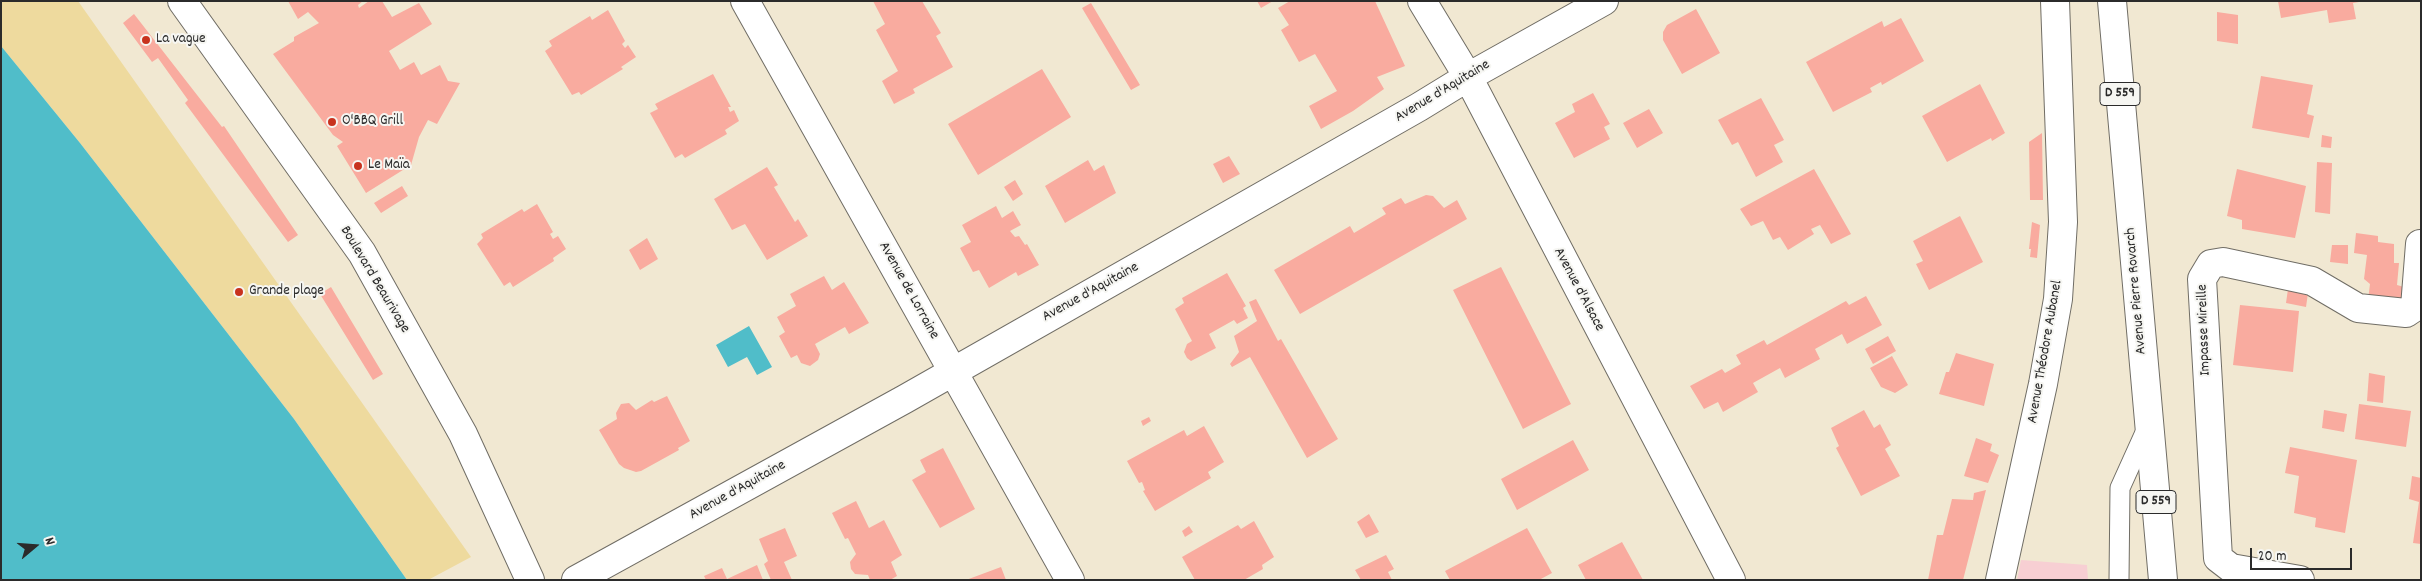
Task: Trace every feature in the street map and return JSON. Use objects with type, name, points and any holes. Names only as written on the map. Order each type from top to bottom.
[{"type":"street","name":"Boulevard Beaurivage","points":[[182,1],[362,253],[463,434],[530,580]]},
{"type":"street","name":"Avenue de Lorraine","points":[[746,1],[1070,580]]},
{"type":"street","name":"Avenue d'Alsace","points":[[1422,1],[1468,77],[1731,580]]},
{"type":"street","name":"Avenue d'Aquitaine","points":[[576,580],[953,372],[1604,1]]},
{"type":"street","name":"Avenue Théodore Aubanel","points":[[2000,580],[2043,384],[2058,299],[2063,222],[2055,1]]},
{"type":"street","name":"Avenue Pierre Rovarch","points":[[2112,1],[2148,425],[2164,580]]},
{"type":"street","name":"Impasse Mireille","points":[[2300,580],[2231,568],[2218,558],[2202,278],[2210,264],[2222,262],[2312,281],[2358,308],[2406,313],[2415,307],[2419,276],[2420,244]]},
{"type":"lane","points":[[2118,580],[2120,488],[2148,425]]},
{"type":"shaded area","points":[[2021,560],[2087,565],[2088,580],[2017,580]]},
{"type":"sand","name":"Grande plage","points":[[1,1],[78,1],[471,557],[428,580],[407,580],[294,419],[80,143],[1,46]]},
{"type":"water","points":[[1,46],[80,143],[294,419],[407,580],[1,580]]},
{"type":"water","points":[[749,326],[772,367],[757,375],[747,357],[728,367],[716,345]]},
{"type":"building","points":[[288,1],[363,1],[358,5],[359,8],[369,1],[382,1],[392,17],[419,3],[432,24],[389,51],[400,70],[414,62],[421,75],[440,65],[448,81],[460,83],[437,124],[428,120],[419,137],[411,165],[366,193],[337,146],[343,142],[333,135],[273,54],[294,41],[294,37],[319,23],[308,12],[298,19]]},
{"type":"building","points":[[873,1],[922,1],[941,33],[936,36],[953,67],[913,89],[915,93],[894,104],[882,81],[898,71],[876,30],[885,24]]},
{"type":"building","points":[[1257,1],[1273,1],[1261,8]]},
{"type":"building","points":[[1290,1],[1375,1],[1405,66],[1377,77],[1384,89],[1353,111],[1321,129],[1309,106],[1337,91],[1315,54],[1299,62],[1281,30],[1289,25],[1278,8]]},
{"type":"building","points":[[2278,1],[2359,2],[2353,3],[2356,19],[2329,23],[2327,10],[2281,18]]},
{"type":"building","points":[[1091,3],[1140,85],[1131,90],[1082,8]]},
{"type":"building","points":[[1696,9],[1720,53],[1682,74],[1663,40],[1663,32],[1667,25]]},
{"type":"building","points":[[608,10],[625,41],[622,44],[625,48],[628,45],[636,57],[621,67],[623,69],[581,95],[579,92],[572,95],[545,51],[552,46],[549,41],[590,16],[592,20]]},
{"type":"building","points":[[2217,12],[2238,15],[2238,44],[2217,41]]},
{"type":"building","points":[[134,14],[222,127],[224,126],[298,235],[288,242],[185,103],[188,100],[158,58],[152,62],[123,23]]},
{"type":"building","points":[[1901,18],[1924,61],[1882,85],[1881,82],[1870,88],[1872,92],[1833,112],[1806,62],[1882,21],[1884,27]]},
{"type":"building","points":[[1042,69],[1071,117],[978,175],[948,124]]},
{"type":"building","points":[[713,74],[731,107],[728,107],[730,112],[734,110],[739,121],[725,130],[727,134],[685,158],[682,154],[675,158],[650,113],[658,109],[655,104]]},
{"type":"building","points":[[2261,76],[2313,85],[2307,114],[2314,116],[2309,138],[2252,128]]},
{"type":"building","points":[[1980,84],[2005,133],[1992,141],[1991,138],[1947,162],[1922,116]]},
{"type":"building","points":[[1593,93],[1610,124],[1604,127],[1610,139],[1574,158],[1555,123],[1575,112],[1572,104]]},
{"type":"building","points":[[1761,98],[1784,140],[1774,145],[1783,162],[1756,177],[1738,142],[1732,145],[1718,120]]},
{"type":"building","points":[[1649,109],[1663,133],[1637,148],[1623,123]]},
{"type":"building","points":[[2042,133],[2043,200],[2030,200],[2029,142]]},
{"type":"building","points":[[2322,135],[2332,137],[2331,148],[2321,147]]},
{"type":"building","points":[[1229,156],[1240,174],[1223,183],[1213,164]]},
{"type":"building","points":[[1088,160],[1094,171],[1104,165],[1116,193],[1065,223],[1045,186]]},
{"type":"building","points":[[2317,162],[2332,163],[2330,214],[2315,212]]},
{"type":"building","points":[[767,167],[778,185],[774,187],[795,222],[798,219],[808,236],[767,260],[745,224],[732,230],[714,199]]},
{"type":"building","points":[[1814,169],[1851,234],[1831,244],[1820,225],[1811,229],[1814,234],[1788,250],[1780,237],[1773,240],[1763,221],[1751,226],[1740,209]]},
{"type":"building","points":[[2237,169],[2306,186],[2295,238],[2242,229],[2242,220],[2227,216]]},
{"type":"building","points":[[1015,180],[1023,194],[1013,201],[1004,187]]},
{"type":"building","points":[[402,186],[408,196],[381,213],[374,203]]},
{"type":"building","points":[[1426,195],[1433,196],[1444,208],[1457,200],[1467,219],[1300,314],[1274,270],[1350,226],[1354,233],[1386,214],[1382,208],[1401,198],[1405,204]]},
{"type":"building","points":[[537,204],[553,232],[550,234],[553,239],[558,236],[566,249],[553,258],[554,261],[513,287],[510,282],[504,286],[477,244],[483,238],[481,234],[522,209],[524,212]]},
{"type":"building","points":[[996,206],[1002,218],[1013,211],[1021,225],[1010,231],[1015,237],[1019,236],[1025,245],[1027,244],[1039,265],[1018,276],[1016,272],[989,288],[979,270],[973,272],[960,248],[971,242],[962,225]]},
{"type":"building","points":[[1960,216],[1983,262],[1929,290],[1916,264],[1923,261],[1913,241]]},
{"type":"building","points":[[2032,222],[2040,225],[2037,258],[2030,257]]},
{"type":"building","points":[[2356,233],[2378,236],[2378,242],[2394,244],[2394,263],[2399,263],[2397,285],[2404,287],[2402,306],[2368,300],[2370,284],[2364,279],[2367,255],[2354,253]]},
{"type":"building","points":[[647,238],[658,259],[640,270],[629,250]]},
{"type":"building","points":[[2332,245],[2348,245],[2348,264],[2330,262]]},
{"type":"building","points":[[1501,267],[1571,404],[1523,429],[1453,290]]},
{"type":"building","points":[[1227,273],[1246,306],[1243,308],[1248,318],[1237,324],[1234,320],[1209,334],[1216,348],[1191,361],[1184,352],[1187,344],[1192,341],[1175,309],[1184,303],[1182,298]]},
{"type":"building","points":[[824,276],[832,290],[844,282],[869,323],[849,334],[845,327],[815,344],[820,354],[818,360],[810,366],[801,363],[797,355],[791,358],[779,336],[785,332],[777,317],[796,306],[790,294]]},
{"type":"building","points":[[331,287],[383,374],[373,380],[320,294]]},
{"type":"building","points":[[2288,289],[2308,293],[2306,307],[2286,303]]},
{"type":"building","points":[[1866,296],[1882,325],[1847,344],[1842,334],[1815,349],[1820,359],[1785,378],[1780,368],[1753,383],[1758,392],[1723,412],[1718,402],[1704,409],[1690,386],[1722,369],[1725,373],[1741,364],[1736,355],[1764,340],[1767,345],[1846,301],[1849,305]]},
{"type":"building","points":[[1256,299],[1278,341],[1281,339],[1338,439],[1307,458],[1250,357],[1232,367],[1230,364],[1239,352],[1234,336],[1257,321],[1249,302]]},
{"type":"building","points":[[2240,305],[2299,311],[2293,372],[2233,365]]},
{"type":"building","points":[[1888,336],[1896,351],[1873,364],[1865,349]]},
{"type":"building","points":[[1956,353],[1994,364],[1984,406],[1939,394],[1946,372],[1949,372]]},
{"type":"building","points":[[1892,356],[1908,385],[1895,393],[1881,387],[1870,368]]},
{"type":"building","points":[[2369,373],[2385,376],[2383,403],[2367,401]]},
{"type":"building","points":[[667,396],[690,441],[678,448],[679,450],[641,471],[636,472],[624,468],[619,464],[599,430],[617,419],[616,413],[621,404],[629,403],[636,410],[652,400],[654,402]]},
{"type":"building","points":[[2359,404],[2411,411],[2406,447],[2355,439]]},
{"type":"building","points":[[1864,410],[1874,428],[1880,424],[1891,445],[1885,449],[1900,476],[1861,496],[1836,448],[1839,446],[1831,428]]},
{"type":"building","points":[[2324,410],[2347,414],[2344,432],[2322,428]]},
{"type":"building","points":[[1149,417],[1151,421],[1143,426],[1141,421]]},
{"type":"building","points":[[1204,426],[1224,462],[1208,472],[1211,478],[1155,511],[1143,491],[1145,490],[1142,482],[1139,483],[1127,461],[1184,430],[1187,436]]},
{"type":"building","points":[[1976,438],[1992,444],[1990,451],[1999,455],[1988,483],[1964,476]]},
{"type":"building","points":[[1573,440],[1589,470],[1517,510],[1501,479]]},
{"type":"building","points":[[2290,447],[2357,460],[2345,533],[2315,527],[2316,518],[2294,513],[2299,476],[2285,473]]},
{"type":"building","points":[[943,448],[975,509],[940,528],[912,480],[926,472],[920,460]]},
{"type":"building","points":[[2412,476],[2421,478],[2421,544],[2413,543],[2419,502],[2409,499]]},
{"type":"building","points":[[1986,490],[1963,580],[1928,580],[1937,535],[1943,535],[1952,499],[1973,500],[1974,493]]},
{"type":"building","points":[[856,501],[869,528],[884,520],[902,555],[891,562],[897,576],[890,580],[870,580],[868,575],[855,574],[851,569],[850,562],[856,554],[848,538],[845,539],[832,513]]},
{"type":"building","points":[[1369,514],[1379,532],[1366,538],[1357,522]]},
{"type":"building","points":[[1254,521],[1274,557],[1262,565],[1263,569],[1244,580],[1195,580],[1182,557],[1238,525],[1241,529]]},
{"type":"building","points":[[1189,526],[1193,532],[1185,537],[1182,531]]},
{"type":"building","points":[[785,528],[797,556],[784,562],[792,580],[771,580],[764,564],[768,561],[759,539]]},
{"type":"building","points":[[1527,528],[1552,573],[1539,580],[1450,580],[1445,571]]},
{"type":"building","points":[[1622,542],[1643,580],[1586,580],[1578,565]]},
{"type":"building","points":[[1386,555],[1394,569],[1388,572],[1392,580],[1361,580],[1355,570]]},
{"type":"building","points":[[757,565],[763,580],[706,580],[704,576],[722,568],[727,579]]},
{"type":"building","points":[[1001,567],[1006,580],[966,580]]},
{"type":"place","name":"La vague","points":[[146,40]]},
{"type":"place","name":"O'BBQ Grill","points":[[332,122]]},
{"type":"place","name":"Le Maïa","points":[[358,166]]},
{"type":"place","name":"Grande plage","points":[[239,292]]}]
